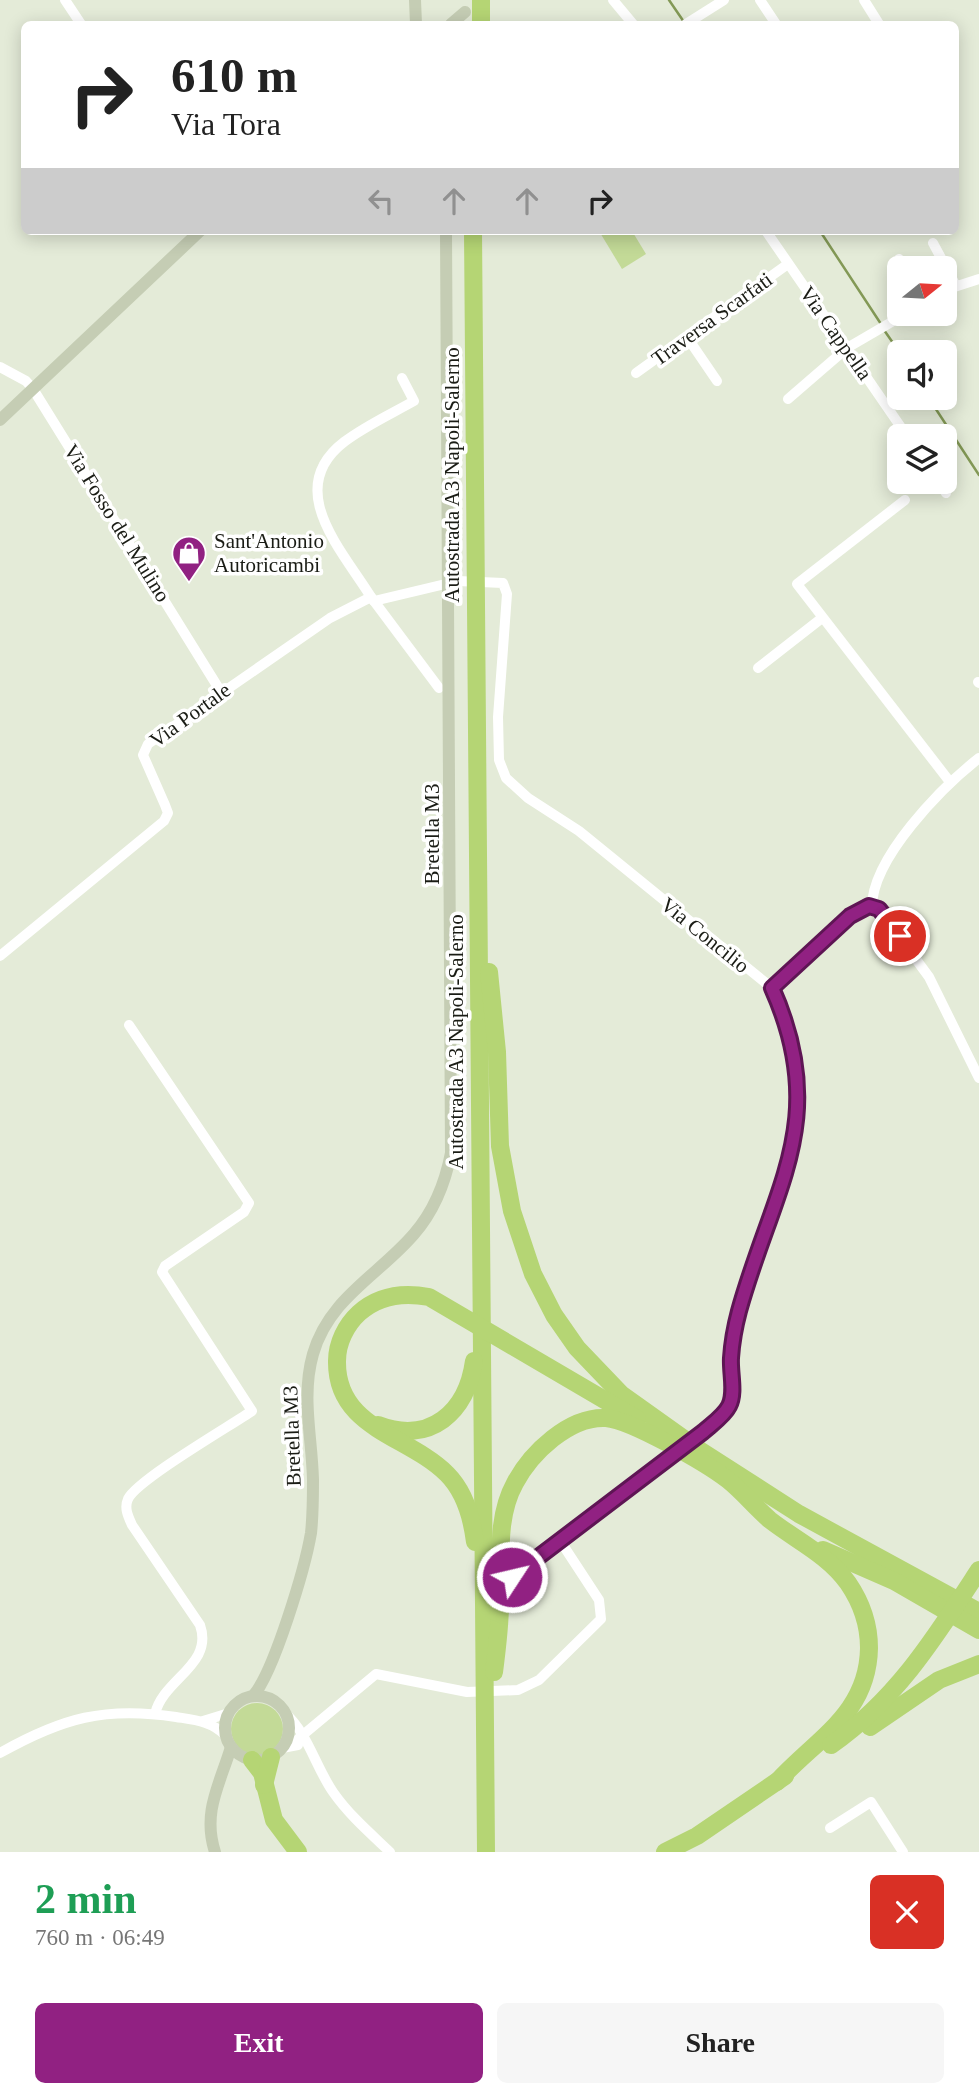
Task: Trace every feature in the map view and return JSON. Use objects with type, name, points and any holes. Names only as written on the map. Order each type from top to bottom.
[{"type":"highway","points":[[481,0],[481,21]]},
{"type":"highway","name":"Autostrada A3 Napoli-Salerno","points":[[473,235],[481,1239],[489,1671],[496,1852]]},
{"type":"highway","name":"Autostrada A3 Napoli-Salerno","points":[[483,235],[489,972],[489,1671],[486,1852]]},
{"type":"highway","points":[[489,972],[503,1168],[519,1235],[533,1274],[554,1315],[589,1362],[635,1405],[839,1571],[853,1591],[866,1622],[868,1661],[857,1699],[828,1736],[776,1782]]},
{"type":"highway","points":[[362,1418],[388,1429],[422,1429],[444,1419],[461,1402],[472,1378],[474,1311],[481,1239]]},
{"type":"highway","points":[[489,1671],[475,1538],[463,1499],[449,1476],[439,1466],[373,1428],[362,1418],[353,1409],[339,1382],[337,1357],[340,1342],[355,1317],[376,1301],[388,1296],[416,1295],[444,1304],[975,1618]]},
{"type":"highway","points":[[489,1671],[504,1516],[513,1486],[528,1465],[567,1429],[585,1420],[606,1418],[629,1423],[698,1455]]},
{"type":"highway","points":[[789,1533],[975,1618]]},
{"type":"highway","points":[[665,1852],[725,1817],[857,1725],[896,1688],[930,1646],[979,1570]]},
{"type":"highway","points":[[797,1768],[834,1751],[939,1680],[979,1664]]},
{"type":"highway","points":[[264,1785],[282,1750]]},
{"type":"highway","points":[[249,1759],[261,1773],[274,1820],[298,1852]]},
{"type":"street","points":[[65,0],[79,21]]},
{"type":"street","points":[[415,0],[416,21]]},
{"type":"street","points":[[613,0],[630,21]]},
{"type":"street","points":[[690,21],[710,4],[724,0]]},
{"type":"street","points":[[761,0],[774,21]]},
{"type":"street","points":[[864,0],[877,21]]},
{"type":"street","points":[[0,420],[196,235]]},
{"type":"street","name":"Bretella M3","points":[[253,1696],[269,1674],[311,1534],[313,1478],[306,1405],[309,1367],[317,1342],[338,1306],[399,1250],[425,1220],[442,1189],[451,1153],[446,235]]},
{"type":"street","name":"Via Cappella","points":[[769,235],[899,424]]},
{"type":"street","points":[[933,243],[938,256]]},
{"type":"street","name":"Traversa Scarfati","points":[[636,373],[788,264]]},
{"type":"street","points":[[957,285],[979,279]]},
{"type":"street","points":[[788,399],[847,348],[887,325]]},
{"type":"street","points":[[687,337],[716,381]]},
{"type":"street","name":"Via Fosso del Mulino","points":[[0,368],[26,381],[33,389],[221,692]]},
{"type":"street","points":[[402,378],[414,401],[334,451],[321,468],[316,490],[320,513],[372,599],[411,646],[439,688]]},
{"type":"street","points":[[905,500],[797,584],[950,782]]},
{"type":"street","name":"Via Concilio","points":[[372,599],[464,580],[493,580],[503,583],[508,594],[498,717],[499,760],[506,778],[528,798],[579,831],[772,988]]},
{"type":"street","name":"Via Portale","points":[[0,956],[164,821],[168,813],[143,750],[148,744],[330,618],[372,599]]},
{"type":"street","points":[[758,668],[822,618]]},
{"type":"street","points":[[872,907],[874,889],[888,861],[950,782],[979,758]]},
{"type":"street","points":[[512,1577],[703,1432],[731,1402],[731,1359],[738,1314],[788,1169],[796,1125],[796,1066],[772,988],[850,916],[872,907],[879,909],[929,977],[979,1078]]},
{"type":"street","points":[[129,1024],[249,1203],[244,1212],[165,1266],[162,1272],[252,1411],[145,1483],[127,1500],[126,1509],[132,1525],[203,1634],[199,1657],[161,1698],[155,1714]]},
{"type":"street","points":[[282,1750],[303,1736],[376,1674],[467,1692],[510,1691],[539,1680],[601,1619],[598,1600],[561,1542]]},
{"type":"street","name":"Bretella M3","points":[[269,1674],[274,1701]]},
{"type":"street","points":[[0,1753],[70,1719],[108,1713],[155,1714],[203,1721],[229,1713],[239,1702],[253,1696],[274,1701],[303,1736],[333,1792],[359,1823],[390,1852]]},
{"type":"street","points":[[215,1852],[210,1809],[223,1773],[229,1713]]},
{"type":"street","points":[[288,1716],[305,1726],[314,1724]]},
{"type":"street","points":[[282,1750],[289,1727],[288,1716]]},
{"type":"street","points":[[203,1721],[249,1759]]},
{"type":"street","points":[[223,1773],[249,1759],[302,1746],[314,1758]]},
{"type":"street","points":[[830,1828],[871,1802],[903,1852]]},
{"type":"green space","points":[[601,235],[634,235],[646,254],[622,269]]},
{"type":"green space","points":[[257,1703],[276,1710],[283,1729],[276,1748],[257,1755],[238,1748],[231,1729],[238,1710]]},
{"type":"waterway","points":[[669,0],[683,21]]},
{"type":"waterway","points":[[823,235],[881,324]]},
{"type":"waterway","points":[[884,330],[891,340]]},
{"type":"waterway","points":[[936,410],[979,475]]},
{"type":"place","name":"Sant'Antonio Autoricambi","points":[[189,583]]},
{"type":"route","points":[[512,1577],[703,1432],[727,1409],[731,1402],[731,1359],[738,1314],[748,1278],[788,1169],[796,1125],[796,1066],[772,988],[850,916],[869,906],[879,909],[900,936]]}]
